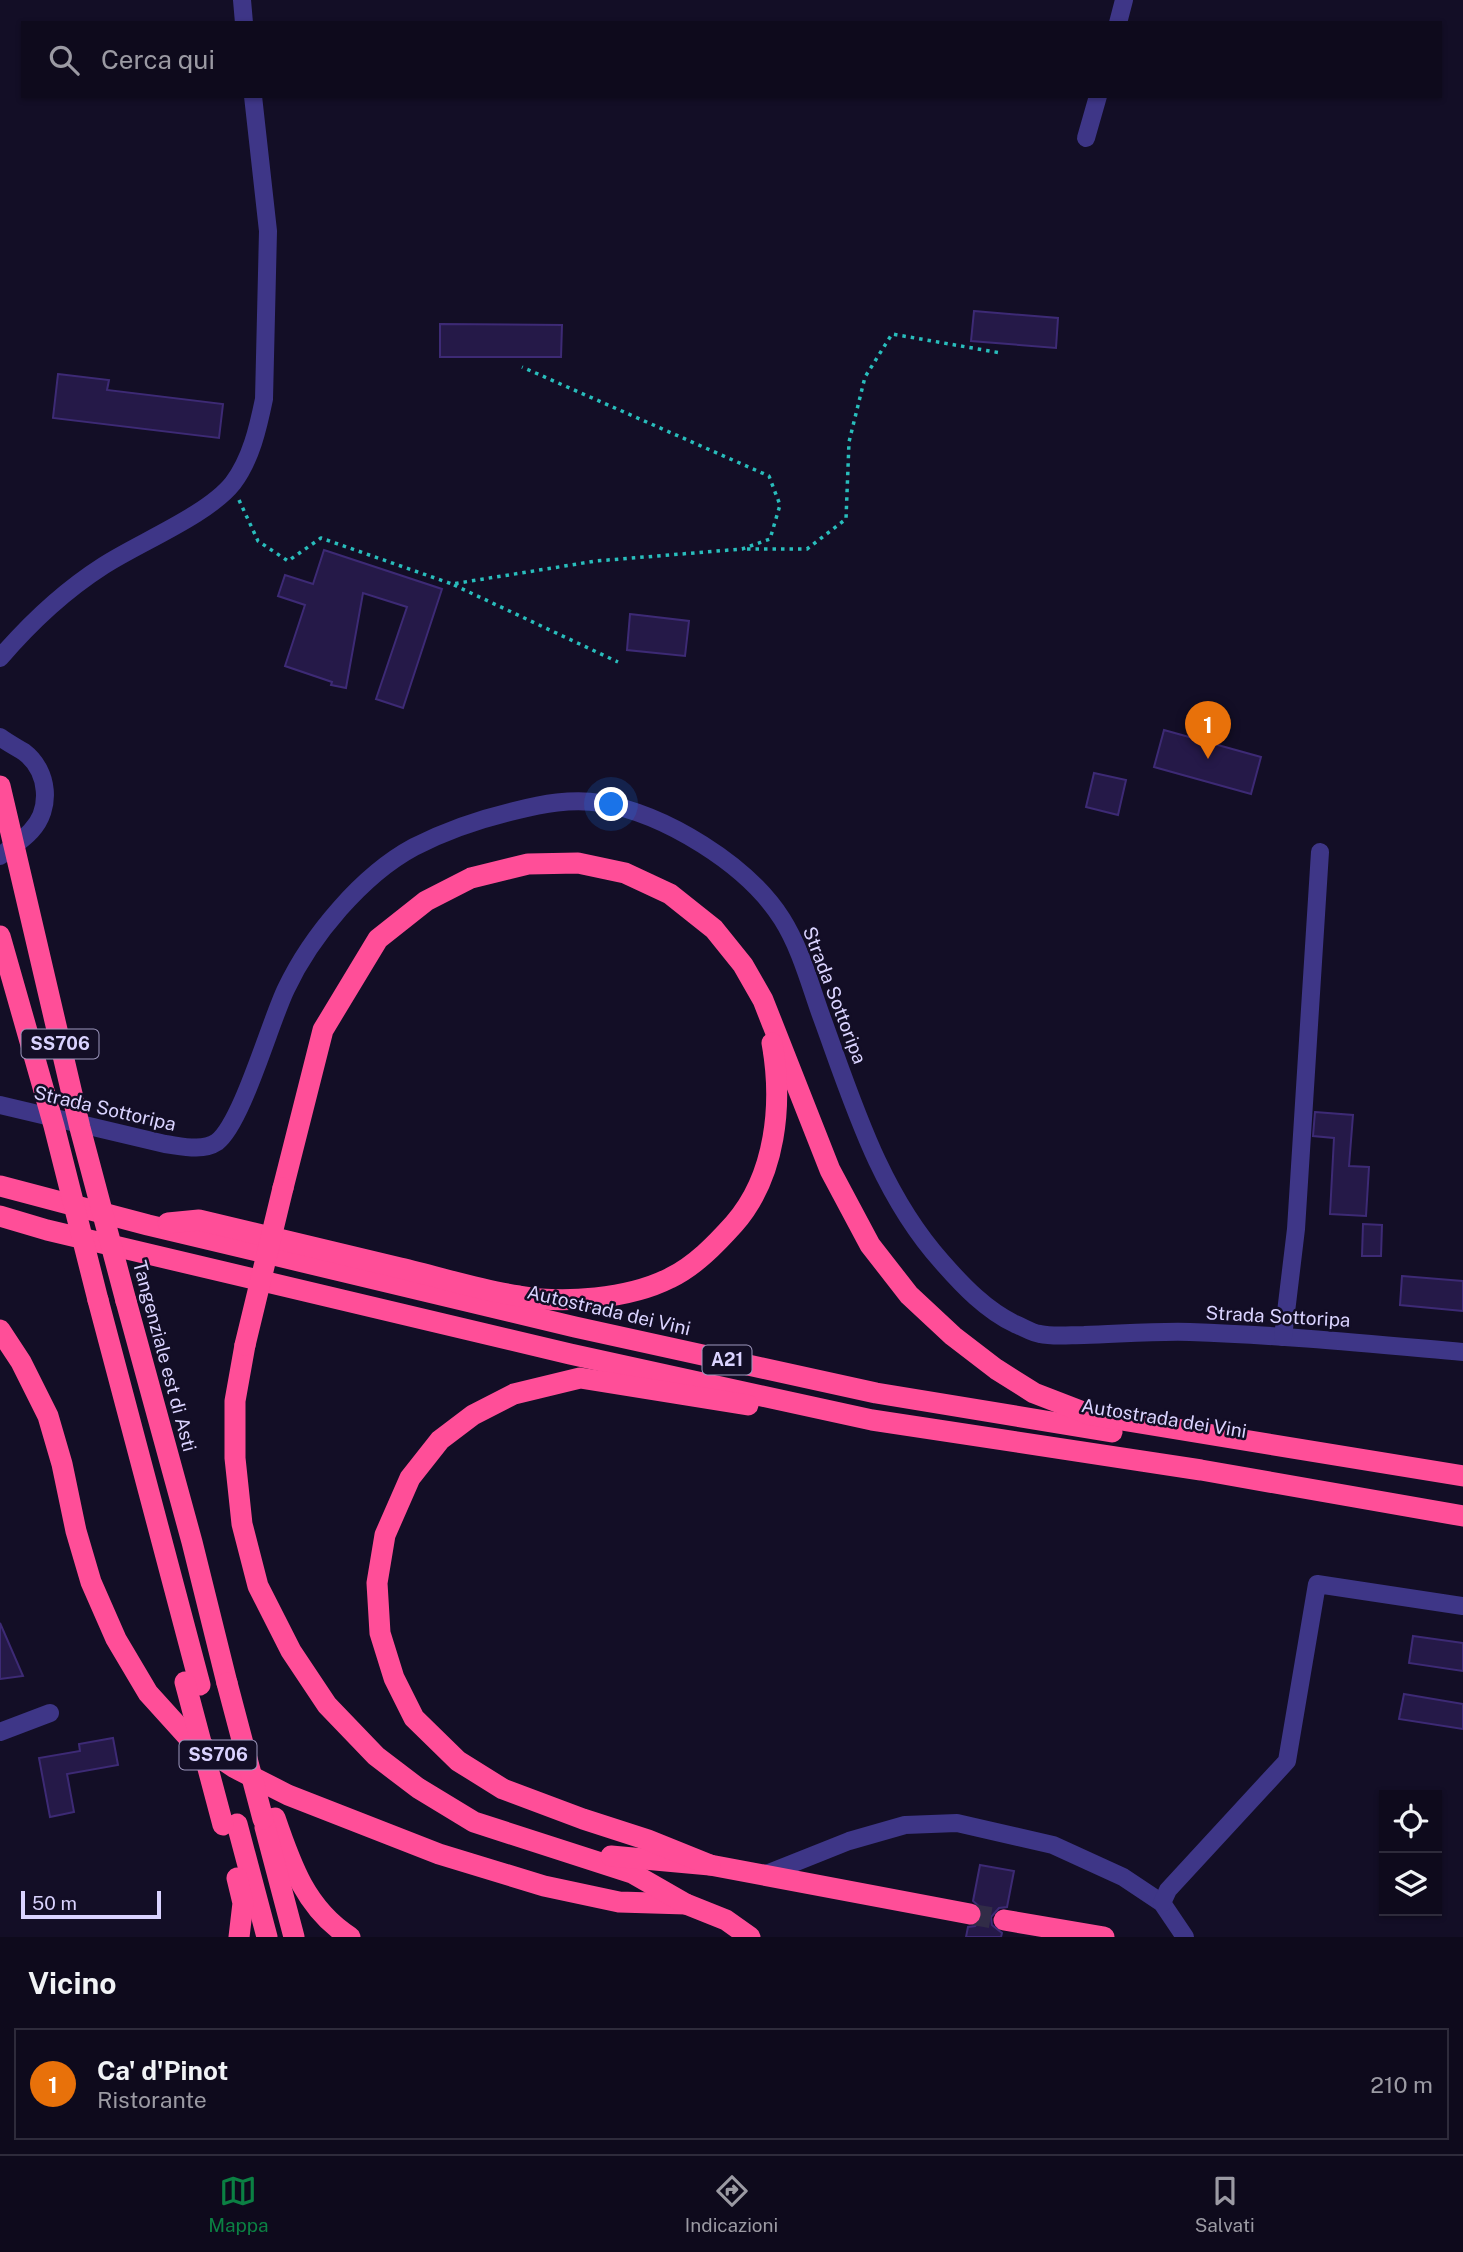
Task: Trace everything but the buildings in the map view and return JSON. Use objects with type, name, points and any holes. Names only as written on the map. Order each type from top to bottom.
[{"type":"highway","name":"Tangenziale est di Asti","points":[[0,786],[77,1115],[192,1542],[234,1684],[269,1818],[293,1937]]},
{"type":"highway","points":[[750,1937],[726,1920],[686,1904],[632,1873],[474,1822],[418,1788],[376,1756],[327,1705],[291,1651],[258,1586],[242,1524],[235,1458],[235,1401],[245,1345],[283,1188],[323,1030],[378,939],[426,901],[471,878],[528,864],[578,863],[625,873],[670,894],[714,929],[743,964],[763,1000],[830,1170],[870,1244],[909,1295],[953,1336],[996,1369],[1034,1393],[1091,1415],[1463,1476]]},
{"type":"highway","name":"SS706","points":[[0,936],[54,1126],[165,1546],[192,1684],[230,1825],[267,1937]]},
{"type":"highway","points":[[148,1225],[199,1220],[520,1297],[581,1299],[630,1292],[670,1278],[713,1247],[745,1211],[767,1167],[776,1120],[776,1063],[763,1000]]},
{"type":"highway","name":"Autostrada dei Vini","points":[[0,1186],[148,1225],[575,1327],[876,1393],[1199,1447],[1463,1487]]},
{"type":"highway","name":"A21","points":[[0,1216],[47,1230],[570,1354],[872,1420],[1201,1470],[1463,1516]]},
{"type":"highway","points":[[0,1330],[21,1362],[48,1416],[91,1582],[116,1639],[148,1693],[186,1735],[235,1768],[288,1794],[439,1854],[544,1886],[619,1902],[686,1904]]},
{"type":"highway","points":[[710,1864],[503,1789],[458,1761],[414,1718],[394,1678],[380,1633],[377,1583],[385,1535],[410,1478],[440,1440],[473,1415],[514,1394],[580,1378],[724,1403],[872,1420]]},
{"type":"highway","points":[[269,1818],[294,1872],[314,1903],[338,1929],[350,1937]]},
{"type":"highway","points":[[230,1825],[248,1937]]},
{"type":"highway","points":[[553,1848],[638,1860],[710,1864],[970,1914]]},
{"type":"highway","points":[[239,1937],[243,1903]]},
{"type":"highway","points":[[1004,1920],[1104,1937]]},
{"type":"street","points":[[242,0],[244,21]]},
{"type":"street","points":[[1119,21],[1124,0]]},
{"type":"street","points":[[0,658],[19,635],[71,590],[103,566],[194,513],[232,485],[244,466],[253,444],[264,399],[268,231],[253,98]]},
{"type":"street","points":[[1086,138],[1097,98]]},
{"type":"street","points":[[0,737],[26,753],[39,769],[45,795],[42,811],[32,831],[0,856]]},
{"type":"street","name":"Strada Sottoripa","points":[[0,1105],[165,1144],[191,1148],[216,1143],[235,1118],[286,989],[313,942],[370,880],[411,849],[481,820],[550,802],[597,802],[637,812],[668,824],[712,851],[757,888],[782,919],[800,954],[864,1133],[897,1203],[929,1248],[984,1306],[1039,1334],[1186,1332],[1341,1340],[1463,1352]]},
{"type":"street","points":[[1283,1337],[1296,1228],[1320,852]]},
{"type":"street","points":[[1162,1903],[1168,1890],[1287,1761],[1317,1584],[1463,1606]]},
{"type":"street","points":[[0,1732],[50,1713]]},
{"type":"street","points":[[764,1875],[849,1841],[905,1825],[957,1823],[1053,1845],[1123,1877],[1162,1903],[1185,1937]]},
{"type":"path","points":[[452,584],[596,561],[742,549],[807,549],[845,519],[849,442],[865,377],[892,334],[1001,353]]},
{"type":"path","points":[[522,367],[769,476],[780,505],[770,539],[742,549]]},
{"type":"path","points":[[232,485],[258,541],[288,561],[321,538],[452,584],[618,662]]},
{"type":"tunnel","points":[[970,1914],[1004,1920]]},
{"type":"place","name":"Ca' d'Pinot","points":[[1208,759]]}]
